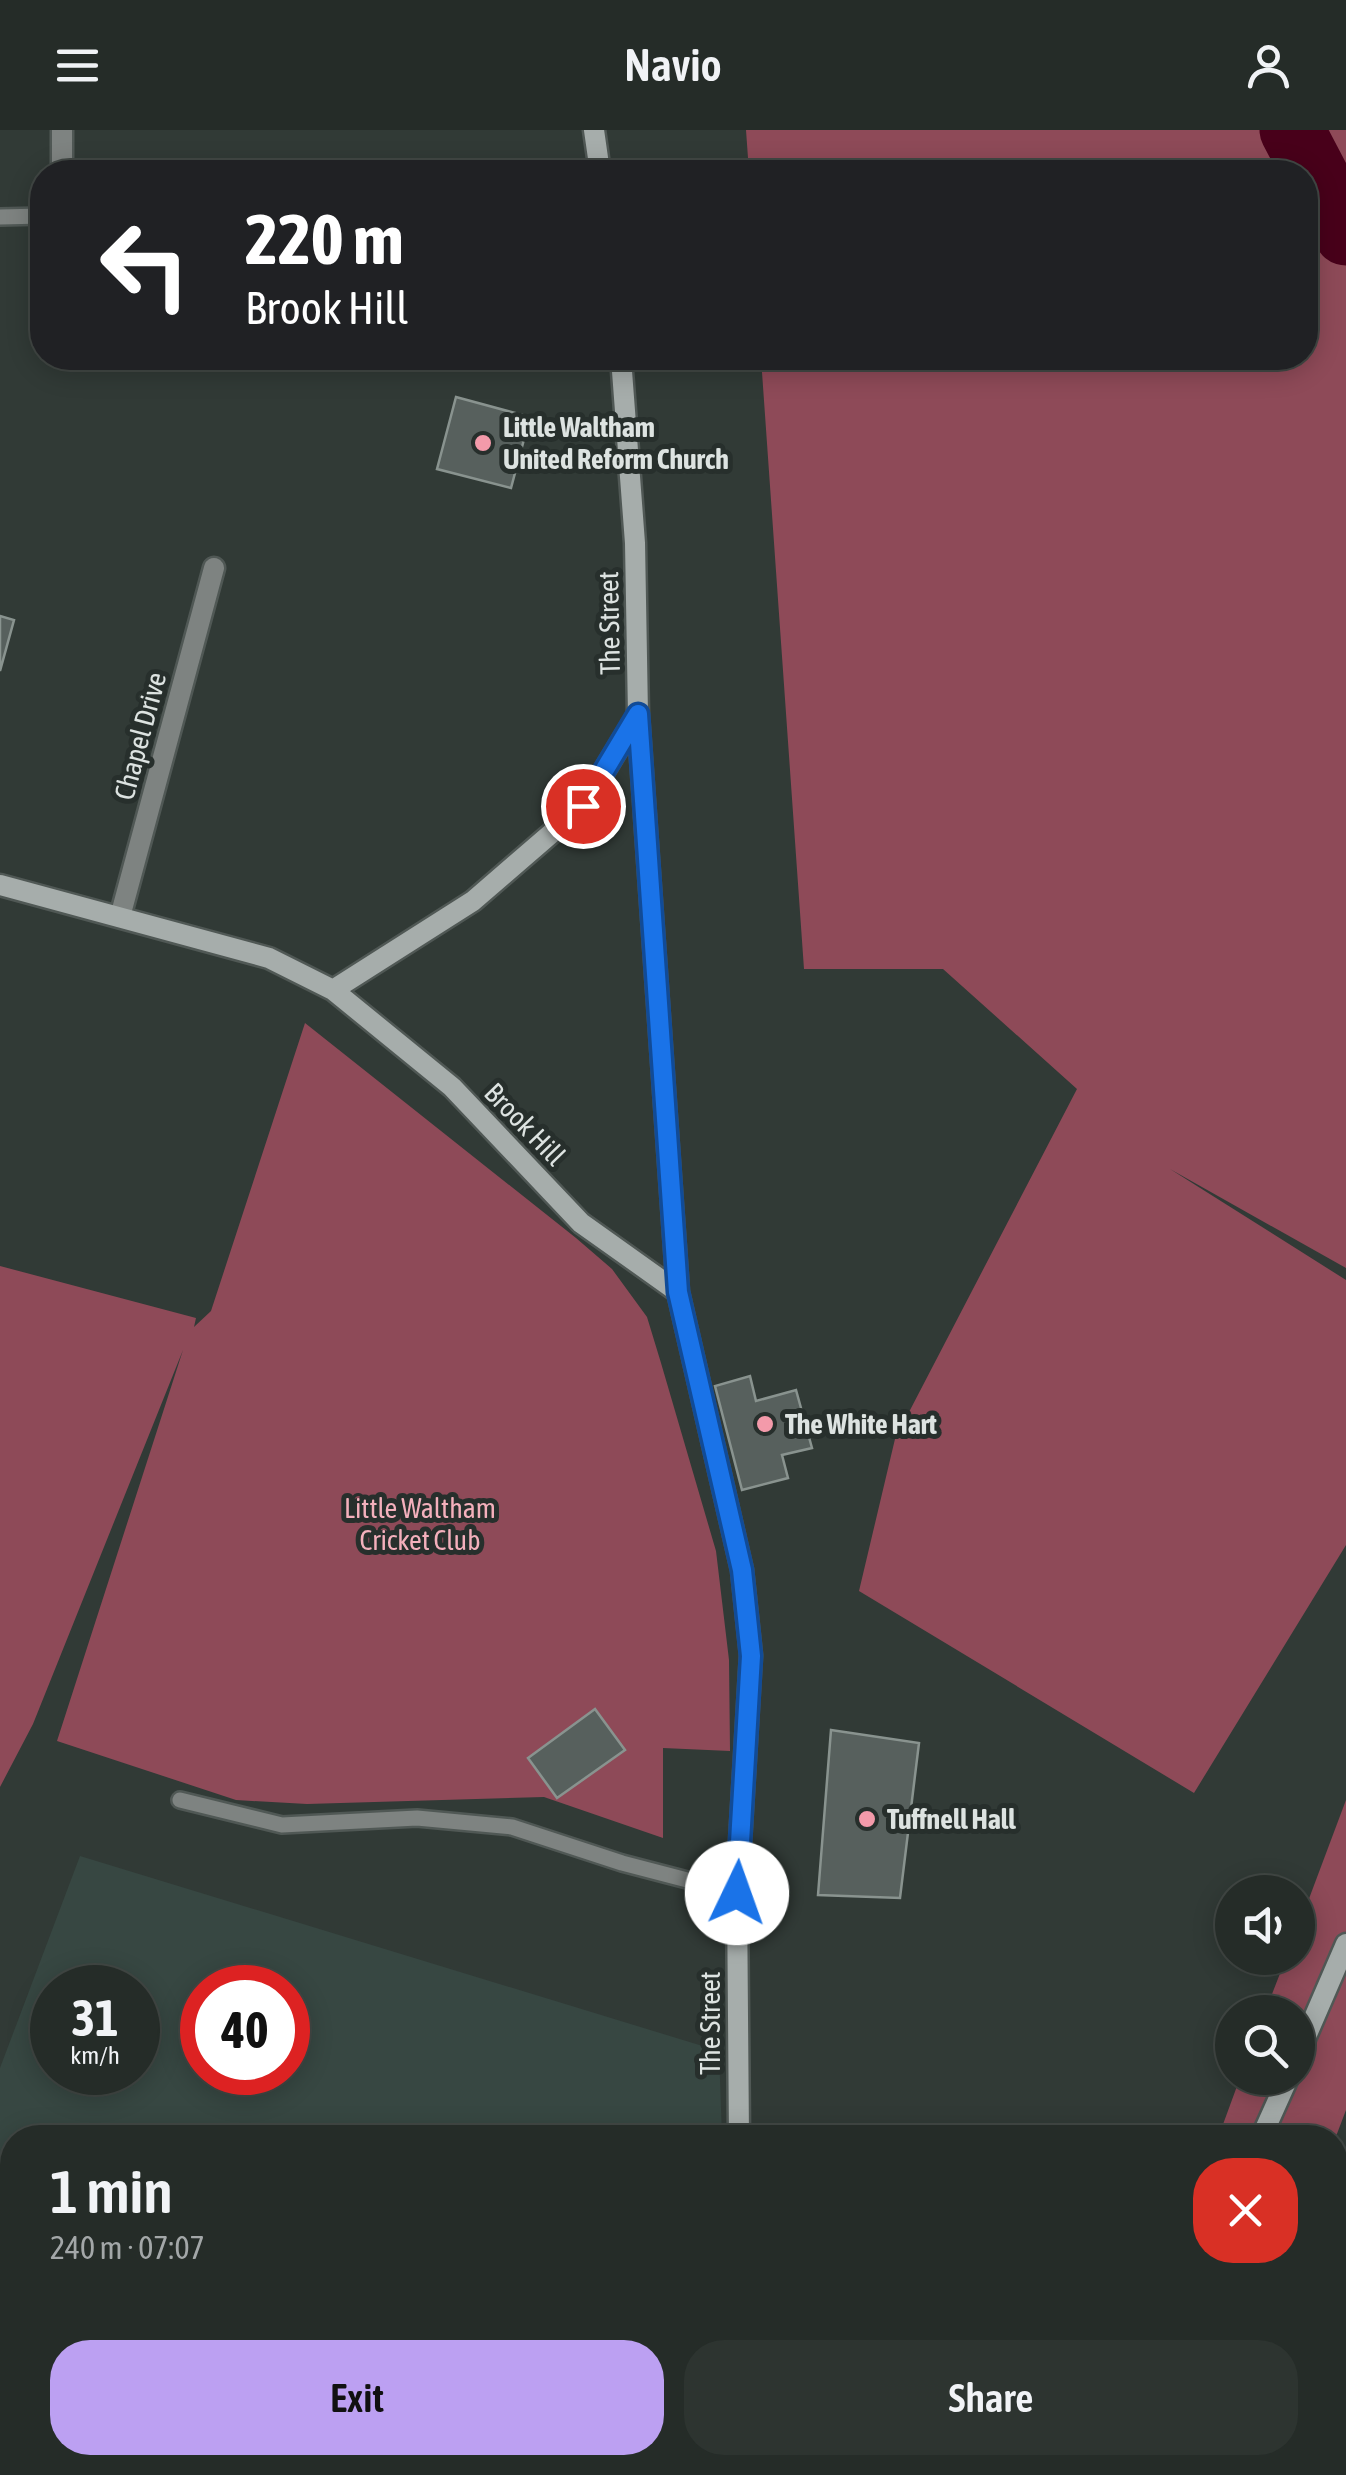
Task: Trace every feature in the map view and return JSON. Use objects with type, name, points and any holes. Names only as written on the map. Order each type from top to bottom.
[{"type":"street","points":[[62,130],[62,160]]},
{"type":"street","points":[[594,130],[598,160]]},
{"type":"street","name":"The Street","points":[[622,370],[635,543],[638,714],[678,1292],[742,1570],[751,1656],[737,1893],[739,2125]]},
{"type":"street","name":"Chapel Drive","points":[[120,917],[214,568]]},
{"type":"street","points":[[333,990],[473,901],[583,806],[638,714]]},
{"type":"street","name":"Brook Hill","points":[[0,886],[268,958],[333,990],[452,1087],[582,1223],[678,1292]]},
{"type":"street","points":[[1315,2016],[1346,1944]]},
{"type":"street","points":[[1267,2125],[1280,2095]]},
{"type":"lane","points":[[0,216],[30,216]]},
{"type":"lane","points":[[180,1800],[282,1825],[417,1818],[512,1827],[622,1863],[737,1893]]},
{"type":"shaded area","points":[[80,1856],[719,2051],[722,2125],[0,2125],[0,2068],[30,1988],[30,2095],[160,2095],[160,1965],[39,1965]]},
{"type":"green space","points":[[746,130],[1346,130],[1346,1268],[1170,1169],[1346,1280],[1346,1545],[1194,1793],[859,1591],[895,1439],[1077,1089],[943,969],[804,969],[762,370],[1318,370],[1318,160],[748,160]]},
{"type":"green space","name":"Little Waltham Cricket Club","points":[[305,1023],[576,1238],[612,1269],[647,1317],[716,1551],[729,1660],[730,1751],[663,1748],[663,1838],[544,1797],[307,1804],[236,1800],[57,1741],[183,1350],[33,1724],[0,1787],[0,1266],[196,1318],[194,1327],[211,1311]]},
{"type":"green space","points":[[1346,1800],[1346,2110],[1340,2125],[1223,2125],[1234,2095],[1315,2095],[1315,1995],[1272,1995],[1279,1975],[1315,1975],[1315,1883]]},
{"type":"building","name":"Little Waltham United Reform Church","points":[[456,397],[530,417],[511,488],[437,469]]},
{"type":"building","points":[[0,616],[14,620],[0,671]]},
{"type":"building","name":"The White Hart","points":[[750,1376],[756,1401],[796,1390],[812,1448],[782,1455],[788,1478],[742,1490],[715,1386]]},
{"type":"building","points":[[595,1709],[625,1750],[557,1798],[528,1758]]},
{"type":"building","name":"Tuffnell Hall","points":[[831,1730],[919,1743],[900,1898],[818,1895]]},
{"type":"waterway","points":[[1292,130],[1308,160]]},
{"type":"waterway","points":[[1318,180],[1346,233]]},
{"type":"place","name":"Little Waltham United Reform Church","points":[[483,443]]},
{"type":"place","name":"The White Hart","points":[[765,1424]]},
{"type":"place","name":"Tuffnell Hall","points":[[867,1819]]},
{"type":"route","points":[[583,806],[638,714],[678,1292],[712,1455],[742,1570],[751,1656],[737,1893]]}]
